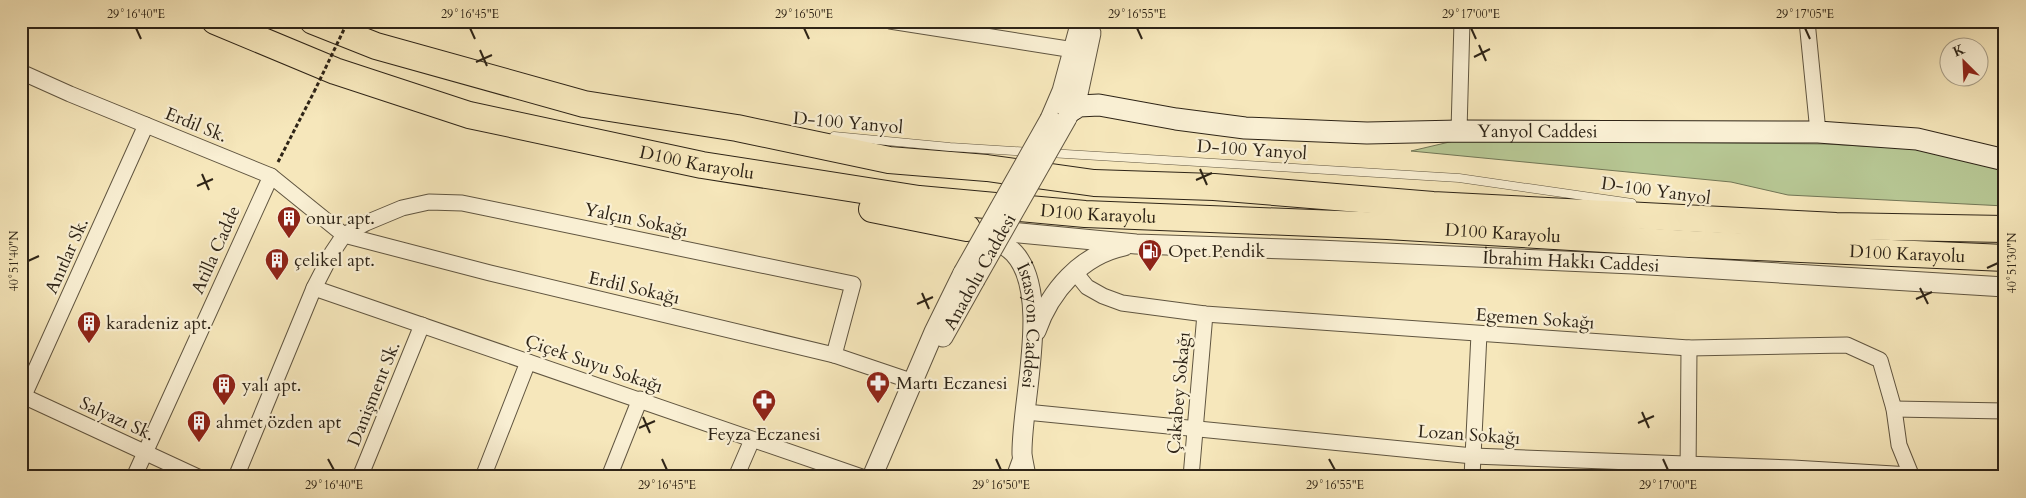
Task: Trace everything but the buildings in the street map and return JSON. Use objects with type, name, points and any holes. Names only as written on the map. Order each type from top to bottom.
[{"type":"highway","name":"D100 Karayolu","points":[[215,21],[336,71],[469,116],[702,164],[919,199],[1085,214],[1387,226],[1679,243],[2005,258]]},
{"type":"highway","name":"D100 Karayolu","points":[[313,21],[376,46],[575,102],[737,128],[889,160],[987,168],[1094,183],[1214,187],[1433,206],[1836,226],[2005,229]]},
{"type":"highway","points":[[702,164],[840,202],[967,228]]},
{"type":"main road","name":"Yanyol Caddesi","points":[[1063,116],[1079,106],[1099,105],[1176,119],[1254,128],[1367,133],[1459,131],[1818,132],[1917,139],[2005,160]]},
{"type":"street","points":[[890,21],[1074,50]]},
{"type":"street","name":"Anadolu Caddesi","points":[[1063,116],[1062,91],[1082,21]]},
{"type":"street","name":"Anadolu Caddesi","points":[[872,477],[934,332],[1078,94],[1093,21]]},
{"type":"street","points":[[1459,131],[1462,21]]},
{"type":"street","points":[[1807,21],[1818,132]]},
{"type":"street","name":"Erdil Sk.","points":[[21,72],[271,176],[344,235]]},
{"type":"street","name":"Anıtlar Sk.","points":[[22,398],[146,125]]},
{"type":"street","name":"Atilla Cadde","points":[[134,477],[271,176]]},
{"type":"street","name":"Yalçın Sokağı","points":[[344,235],[366,223],[402,208],[428,202],[462,203],[853,284],[834,355]]},
{"type":"street","points":[[967,228],[1136,244]]},
{"type":"street","name":"İstasyon Caddesi","points":[[967,228],[1006,245],[1016,254],[1029,281],[1033,311],[1032,344],[1022,455],[1014,477]]},
{"type":"street","points":[[236,477],[314,288],[332,253],[344,235]]},
{"type":"street","name":"Erdil Sokağı","points":[[344,235],[490,273],[834,355],[914,382]]},
{"type":"street","points":[[1032,344],[1050,299],[1074,271],[1098,255],[1115,248],[1136,244]]},
{"type":"street","name":"İbrahim Hakkı Caddesi","points":[[1136,244],[1633,264],[2005,287]]},
{"type":"street","name":"Egemen Sokağı","points":[[1074,271],[1087,287],[1103,296],[1122,303],[1206,314],[1689,348],[1847,345],[1880,360],[1894,409],[1899,445],[1911,476]]},
{"type":"street","name":"Çiçek Suyu Sokağı","points":[[314,288],[862,477]]},
{"type":"street","name":"Çakabey Sokağı","points":[[1191,477],[1206,314]]},
{"type":"street","name":"Danişment Sk.","points":[[360,477],[422,325]]},
{"type":"street","points":[[1472,477],[1479,334]]},
{"type":"street","points":[[1689,348],[1689,471]]},
{"type":"street","points":[[483,477],[528,362]]},
{"type":"street","name":"Salyazı Sk.","points":[[22,398],[198,477]]},
{"type":"street","points":[[609,477],[640,399]]},
{"type":"street","points":[[1894,409],[2005,410]]},
{"type":"street","name":"Lozan Sokağı","points":[[1026,412],[1473,456],[1689,471],[1793,468],[1911,476]]},
{"type":"street","points":[[736,477],[752,440]]},
{"type":"street","name":"İstasyon Caddesi","points":[[1022,455],[1026,477]]},
{"type":"lane","name":"D-100 Yanyol","points":[[737,128],[802,133]]},
{"type":"lane","name":"D-100 Yanyol","points":[[822,135],[950,147],[1459,178],[1645,205]]},
{"type":"lane","name":"D-100 Yanyol","points":[[1675,209],[1763,222]]},
{"type":"path","points":[[271,176],[348,21]]},
{"type":"green space","points":[[1458,140],[1826,144],[1934,150],[2005,168],[2005,206],[1788,195],[1731,182],[1411,151]]},
{"type":"place","name":"onur apt.","points":[[289,239]]},
{"type":"place","name":"Opet Pendik","points":[[1150,272]]},
{"type":"place","name":"çelikel apt.","points":[[277,281]]},
{"type":"place","name":"karadeniz apt.","points":[[89,344]]},
{"type":"place","name":"Martı Eczanesi","points":[[878,404]]},
{"type":"place","name":"yalı apt.","points":[[224,406]]},
{"type":"place","name":"Feyza Eczanesi","points":[[764,422]]},
{"type":"place","name":"ahmet özden apt","points":[[199,443]]}]
